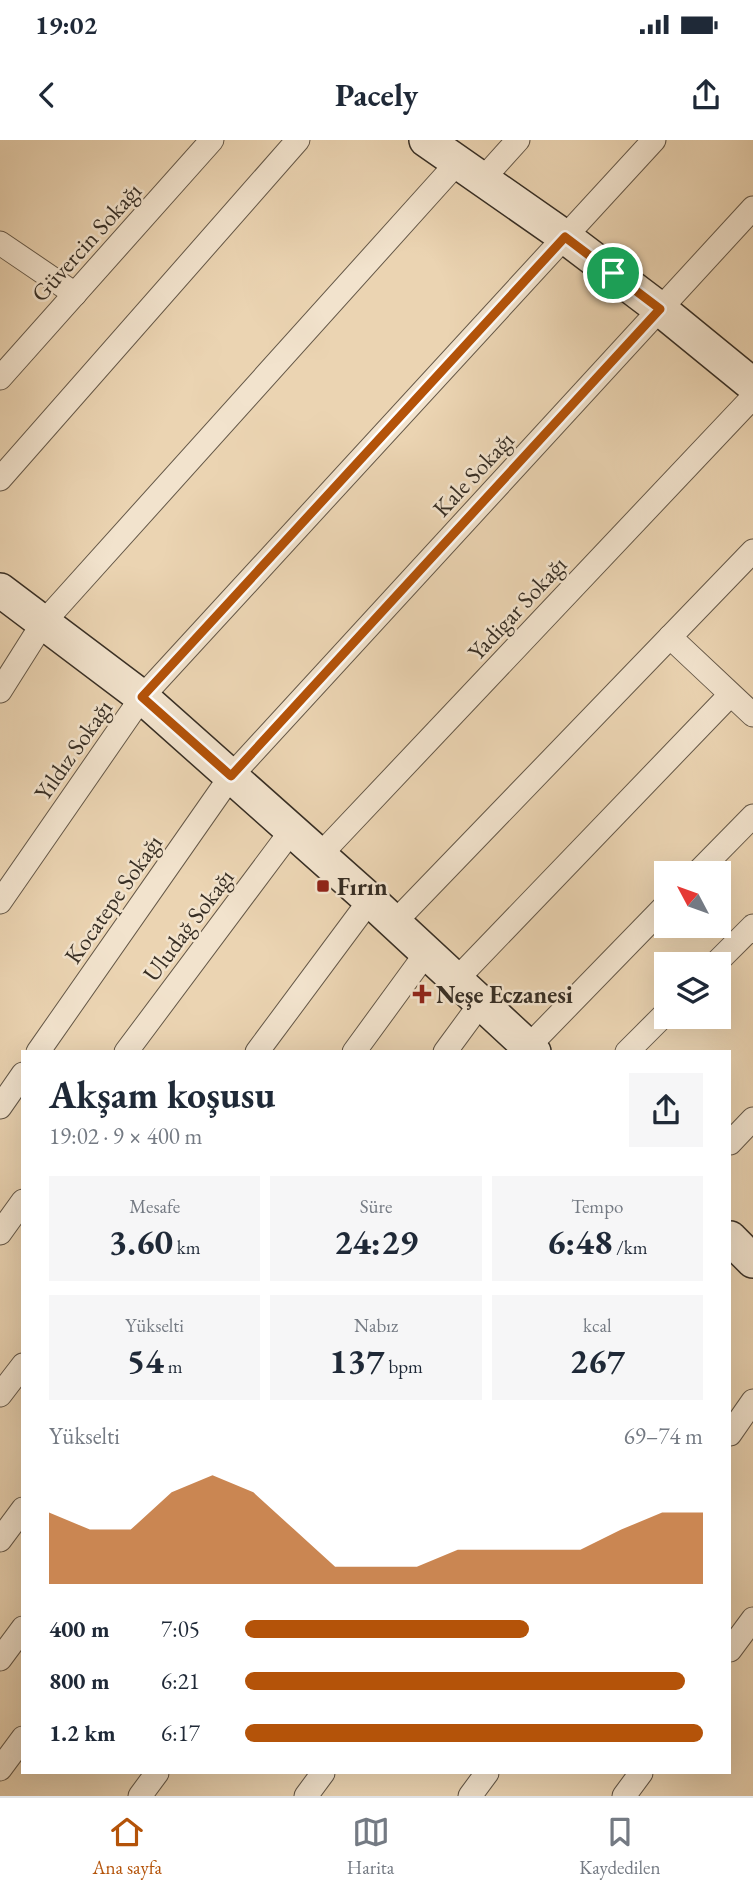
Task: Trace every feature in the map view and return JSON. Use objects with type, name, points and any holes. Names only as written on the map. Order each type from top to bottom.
[{"type":"main road","points":[[426,140],[565,237],[660,309],[753,385]]},
{"type":"main road","points":[[0,590],[142,697],[370,900],[528,1050]]},
{"type":"main road","points":[[731,1239],[753,1261]]},
{"type":"street","name":"Güvercin Sokağı","points":[[0,378],[212,140]]},
{"type":"street","points":[[0,479],[298,140]]},
{"type":"street","points":[[0,691],[43,623],[470,172],[518,140]]},
{"type":"street","name":"Yıldız Sokağı","points":[[0,902],[142,697],[654,140]]},
{"type":"street","name":"Kale Sokağı","points":[[231,776],[753,208]]},
{"type":"street","points":[[0,243],[75,294]]},
{"type":"street","name":"Yadigar Sokağı","points":[[320,855],[753,397]]},
{"type":"street","points":[[394,923],[753,551]]},
{"type":"street","points":[[670,637],[753,715]]},
{"type":"street","points":[[456,979],[730,695]]},
{"type":"street","name":"Kocatepe Sokağı","points":[[39,1050],[231,776]]},
{"type":"street","points":[[709,861],[753,816]]},
{"type":"street","name":"Uludağ Sokağı","points":[[127,1050],[292,830]]},
{"type":"street","points":[[258,1050],[370,900]]},
{"type":"street","points":[[528,1050],[654,918]]},
{"type":"street","points":[[727,952],[753,926]]},
{"type":"street","points":[[355,1050],[426,952]]},
{"type":"street","points":[[446,1050],[481,1003]]},
{"type":"street","points":[[629,1050],[654,1025]]},
{"type":"street","points":[[0,1107],[21,1077]]},
{"type":"street","points":[[731,1142],[753,1119]]},
{"type":"street","points":[[0,1233],[15,1208]]},
{"type":"street","points":[[0,1395],[21,1368]]},
{"type":"street","points":[[731,1433],[753,1401]]},
{"type":"street","points":[[0,1540],[21,1512]]},
{"type":"street","points":[[731,1649],[753,1619]]},
{"type":"street","points":[[0,1658],[21,1631]]},
{"type":"street","points":[[0,1769],[21,1741]]},
{"type":"street","points":[[140,1796],[156,1774]]},
{"type":"street","points":[[306,1796],[322,1774]]},
{"type":"street","points":[[470,1796],[486,1774]]},
{"type":"street","points":[[624,1796],[640,1774]]},
{"type":"place","name":"Fırın","points":[[323,886]]},
{"type":"place","name":"Neşe Eczanesi","points":[[422,994]]},
{"type":"route","points":[[565,237],[613,273],[660,309],[231,776],[142,697],[565,237]]}]
